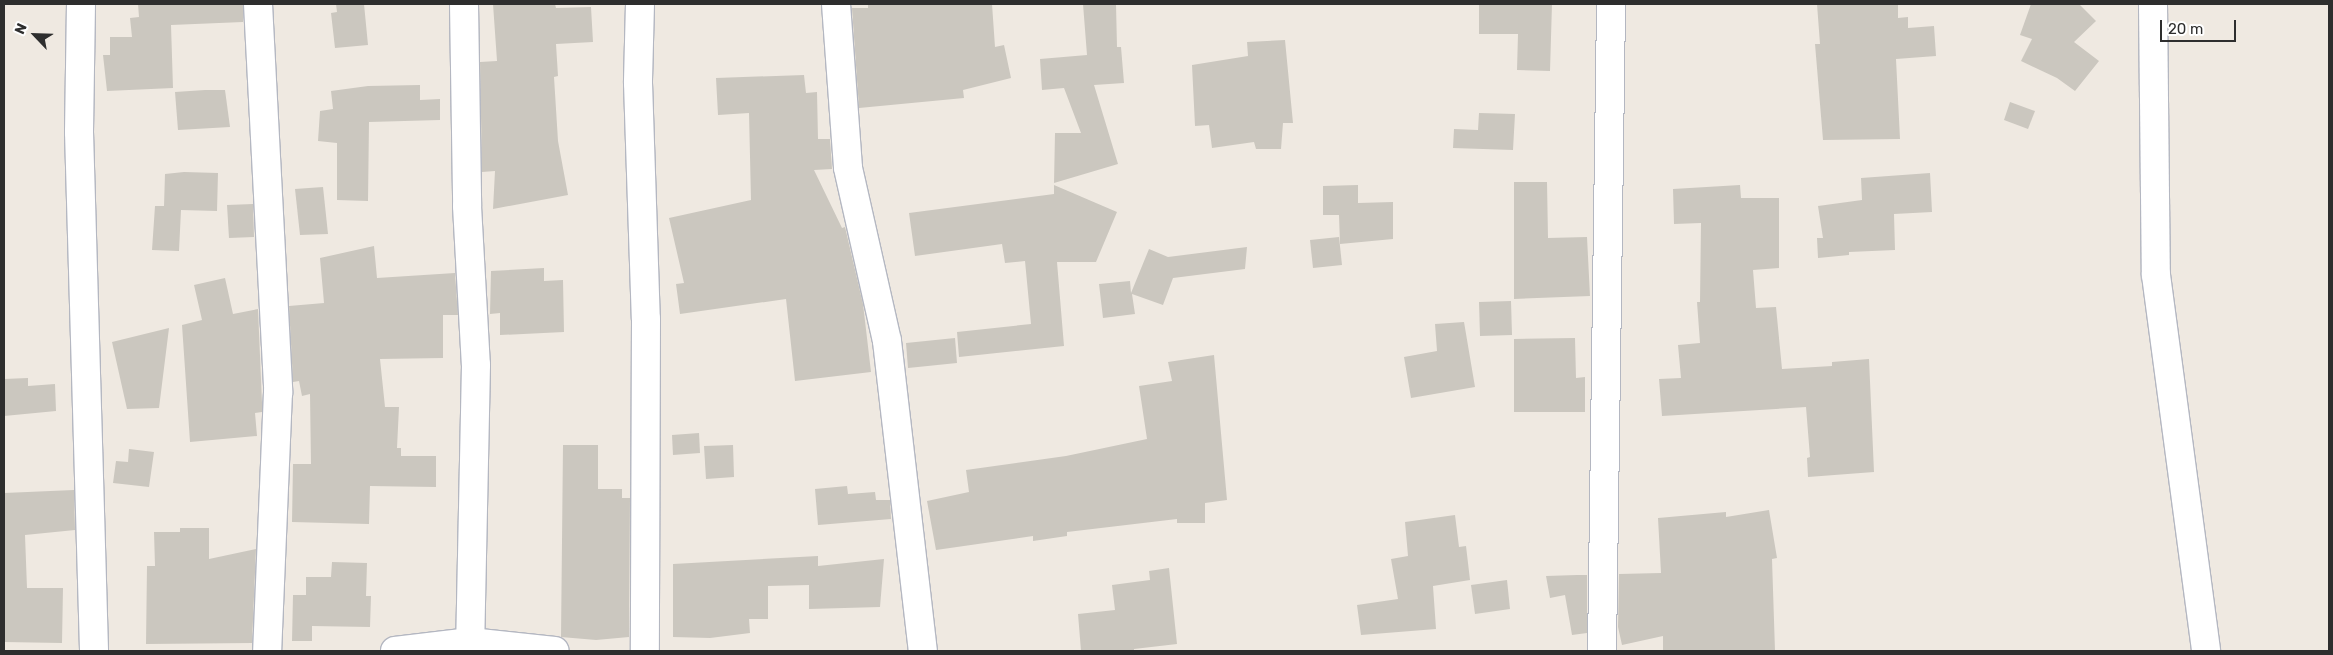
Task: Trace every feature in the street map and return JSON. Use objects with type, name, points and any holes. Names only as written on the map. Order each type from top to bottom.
[{"type":"street","points":[[81,4],[79,132],[94,651]]},
{"type":"street","points":[[258,4],[278,392],[266,651]]},
{"type":"street","points":[[464,4],[467,206],[476,366],[470,647]]},
{"type":"street","points":[[640,4],[638,83],[646,319],[644,651]]},
{"type":"street","points":[[836,4],[848,168],[887,340],[918,646]]},
{"type":"street","points":[[1602,651],[1611,4]]},
{"type":"street","points":[[2153,4],[2156,275],[2206,651]]},
{"type":"street","points":[[395,651],[470,647],[555,651]]},
{"type":"building","points":[[138,4],[243,4],[243,22],[171,25],[173,88],[107,91],[103,55],[110,55],[110,37],[132,37],[130,18],[139,17]]},
{"type":"building","points":[[336,4],[364,4],[368,45],[335,48],[331,13],[337,12]]},
{"type":"building","points":[[493,4],[555,4],[556,8],[591,7],[593,42],[556,44],[558,76],[554,77],[558,141],[568,195],[493,209],[495,171],[482,172],[480,62],[497,61]]},
{"type":"building","points":[[868,4],[992,4],[995,47],[1004,45],[1011,78],[963,90],[964,98],[859,108],[852,8],[868,8]]},
{"type":"building","points":[[1083,4],[1116,4],[1117,47],[1121,47],[1124,83],[1094,85],[1118,164],[1054,183],[1055,133],[1081,133],[1064,88],[1042,90],[1040,59],[1087,55]]},
{"type":"building","points":[[1479,4],[1552,4],[1550,71],[1517,70],[1518,34],[1479,34]]},
{"type":"building","points":[[1817,4],[1898,4],[1898,18],[1908,17],[1908,28],[1934,26],[1936,56],[1896,59],[1900,139],[1823,140],[1815,44],[1820,44]]},
{"type":"building","points":[[2031,4],[2079,4],[2096,21],[2074,42],[2099,61],[2075,91],[2057,78],[2021,61],[2032,39],[2020,35]]},
{"type":"building","points":[[1285,40],[1293,123],[1283,123],[1281,149],[1256,149],[1254,142],[1212,148],[1209,125],[1195,126],[1192,65],[1248,56],[1247,42]]},
{"type":"building","points":[[804,75],[806,93],[817,92],[818,139],[830,139],[832,169],[814,170],[842,228],[845,227],[863,304],[871,372],[795,381],[786,299],[680,314],[676,284],[684,283],[669,218],[751,200],[749,113],[718,115],[716,78]]},
{"type":"building","points":[[420,85],[420,100],[440,99],[440,120],[369,122],[368,201],[337,200],[337,143],[318,141],[320,111],[333,109],[331,91],[368,86]]},
{"type":"building","points":[[225,90],[230,127],[178,130],[175,92]]},
{"type":"building","points":[[2010,102],[2035,111],[2028,129],[2004,120]]},
{"type":"building","points":[[1479,113],[1515,114],[1513,150],[1453,148],[1454,129],[1478,130]]},
{"type":"building","points":[[184,172],[218,173],[217,211],[181,210],[179,251],[152,250],[155,206],[164,206],[165,174]]},
{"type":"building","points":[[1930,173],[1932,212],[1894,214],[1895,250],[1849,252],[1849,255],[1818,258],[1817,238],[1823,238],[1818,206],[1862,200],[1861,178]]},
{"type":"building","points":[[1514,182],[1547,182],[1548,238],[1587,237],[1590,296],[1514,299]]},
{"type":"building","points":[[1054,185],[1117,212],[1096,262],[1057,262],[1064,346],[959,357],[957,332],[1031,324],[1025,261],[1005,263],[1002,244],[915,256],[909,213],[1054,194]]},
{"type":"building","points":[[1358,185],[1358,203],[1393,202],[1393,239],[1340,244],[1339,215],[1323,215],[1323,186]]},
{"type":"building","points":[[1740,185],[1741,198],[1779,198],[1779,268],[1753,270],[1756,308],[1776,307],[1782,369],[1832,366],[1832,362],[1869,359],[1874,472],[1808,477],[1807,458],[1810,457],[1806,407],[1662,416],[1659,379],[1681,378],[1678,345],[1700,343],[1697,302],[1700,302],[1701,223],[1674,224],[1673,189]]},
{"type":"building","points":[[323,187],[328,234],[300,235],[295,189]]},
{"type":"building","points":[[253,204],[254,237],[229,238],[227,205]]},
{"type":"building","points":[[1339,237],[1342,265],[1313,268],[1310,240]]},
{"type":"building","points":[[374,246],[377,278],[455,273],[458,315],[443,315],[443,358],[380,359],[385,407],[399,407],[397,448],[401,448],[401,456],[436,456],[436,487],[370,486],[369,524],[292,522],[293,464],[311,464],[310,394],[302,396],[299,381],[293,382],[289,306],[324,303],[320,258]]},
{"type":"building","points":[[1247,247],[1245,269],[1173,278],[1163,305],[1132,294],[1135,314],[1103,318],[1099,284],[1130,281],[1131,293],[1149,249],[1168,257]]},
{"type":"building","points":[[544,268],[544,281],[563,280],[564,332],[500,335],[500,313],[490,314],[491,271]]},
{"type":"building","points":[[225,278],[233,314],[258,309],[262,412],[255,413],[257,436],[190,442],[182,325],[202,320],[194,285]]},
{"type":"building","points":[[1511,301],[1512,335],[1480,336],[1479,302]]},
{"type":"building","points":[[1464,322],[1475,387],[1411,398],[1404,357],[1437,351],[1435,324]]},
{"type":"building","points":[[169,328],[159,408],[127,409],[112,342]]},
{"type":"building","points":[[955,338],[957,363],[908,368],[906,343]]},
{"type":"building","points":[[1575,338],[1576,378],[1585,377],[1585,412],[1514,412],[1514,339]]},
{"type":"building","points":[[1214,355],[1227,500],[1205,503],[1205,523],[1177,523],[1177,519],[1067,532],[1067,536],[1033,541],[1033,536],[936,550],[927,501],[969,492],[966,470],[1066,456],[1147,439],[1139,386],[1172,381],[1168,362]]},
{"type":"building","points":[[28,378],[28,386],[55,384],[56,411],[4,416],[4,379]]},
{"type":"building","points":[[699,433],[700,453],[673,455],[672,435]]},
{"type":"building","points":[[563,445],[598,445],[598,489],[622,489],[622,498],[630,498],[629,637],[596,640],[561,637]]},
{"type":"building","points":[[733,445],[734,477],[706,479],[704,446]]},
{"type":"building","points":[[129,449],[154,452],[149,487],[113,483],[116,461],[128,462]]},
{"type":"building","points":[[847,486],[848,494],[875,492],[876,500],[890,500],[891,519],[818,525],[815,489]]},
{"type":"building","points":[[74,490],[75,530],[25,535],[27,588],[63,588],[62,643],[4,642],[4,493]]},
{"type":"building","points":[[1769,510],[1777,558],[1772,559],[1775,651],[1663,651],[1663,636],[1622,645],[1618,627],[1619,574],[1661,573],[1658,518],[1726,512],[1726,517]]},
{"type":"building","points":[[1455,515],[1459,547],[1466,546],[1470,580],[1433,586],[1436,629],[1361,635],[1357,605],[1398,599],[1391,559],[1408,556],[1405,522]]},
{"type":"building","points":[[180,528],[209,528],[209,559],[256,549],[252,643],[146,644],[147,566],[155,566],[154,532],[180,532]]},
{"type":"building","points":[[818,556],[818,566],[884,559],[880,607],[809,609],[809,585],[768,586],[768,619],[749,619],[750,633],[710,638],[673,637],[673,564]]},
{"type":"building","points":[[332,562],[367,563],[366,596],[371,596],[370,627],[312,626],[312,641],[292,641],[293,595],[306,595],[306,577],[331,577]]},
{"type":"building","points":[[1169,568],[1177,644],[1134,649],[1134,651],[1081,651],[1078,614],[1115,610],[1112,585],[1150,580],[1149,571]]},
{"type":"building","points":[[1587,575],[1587,633],[1572,635],[1565,595],[1550,598],[1546,576]]},
{"type":"building","points":[[1507,580],[1510,609],[1475,614],[1471,585]]}]
